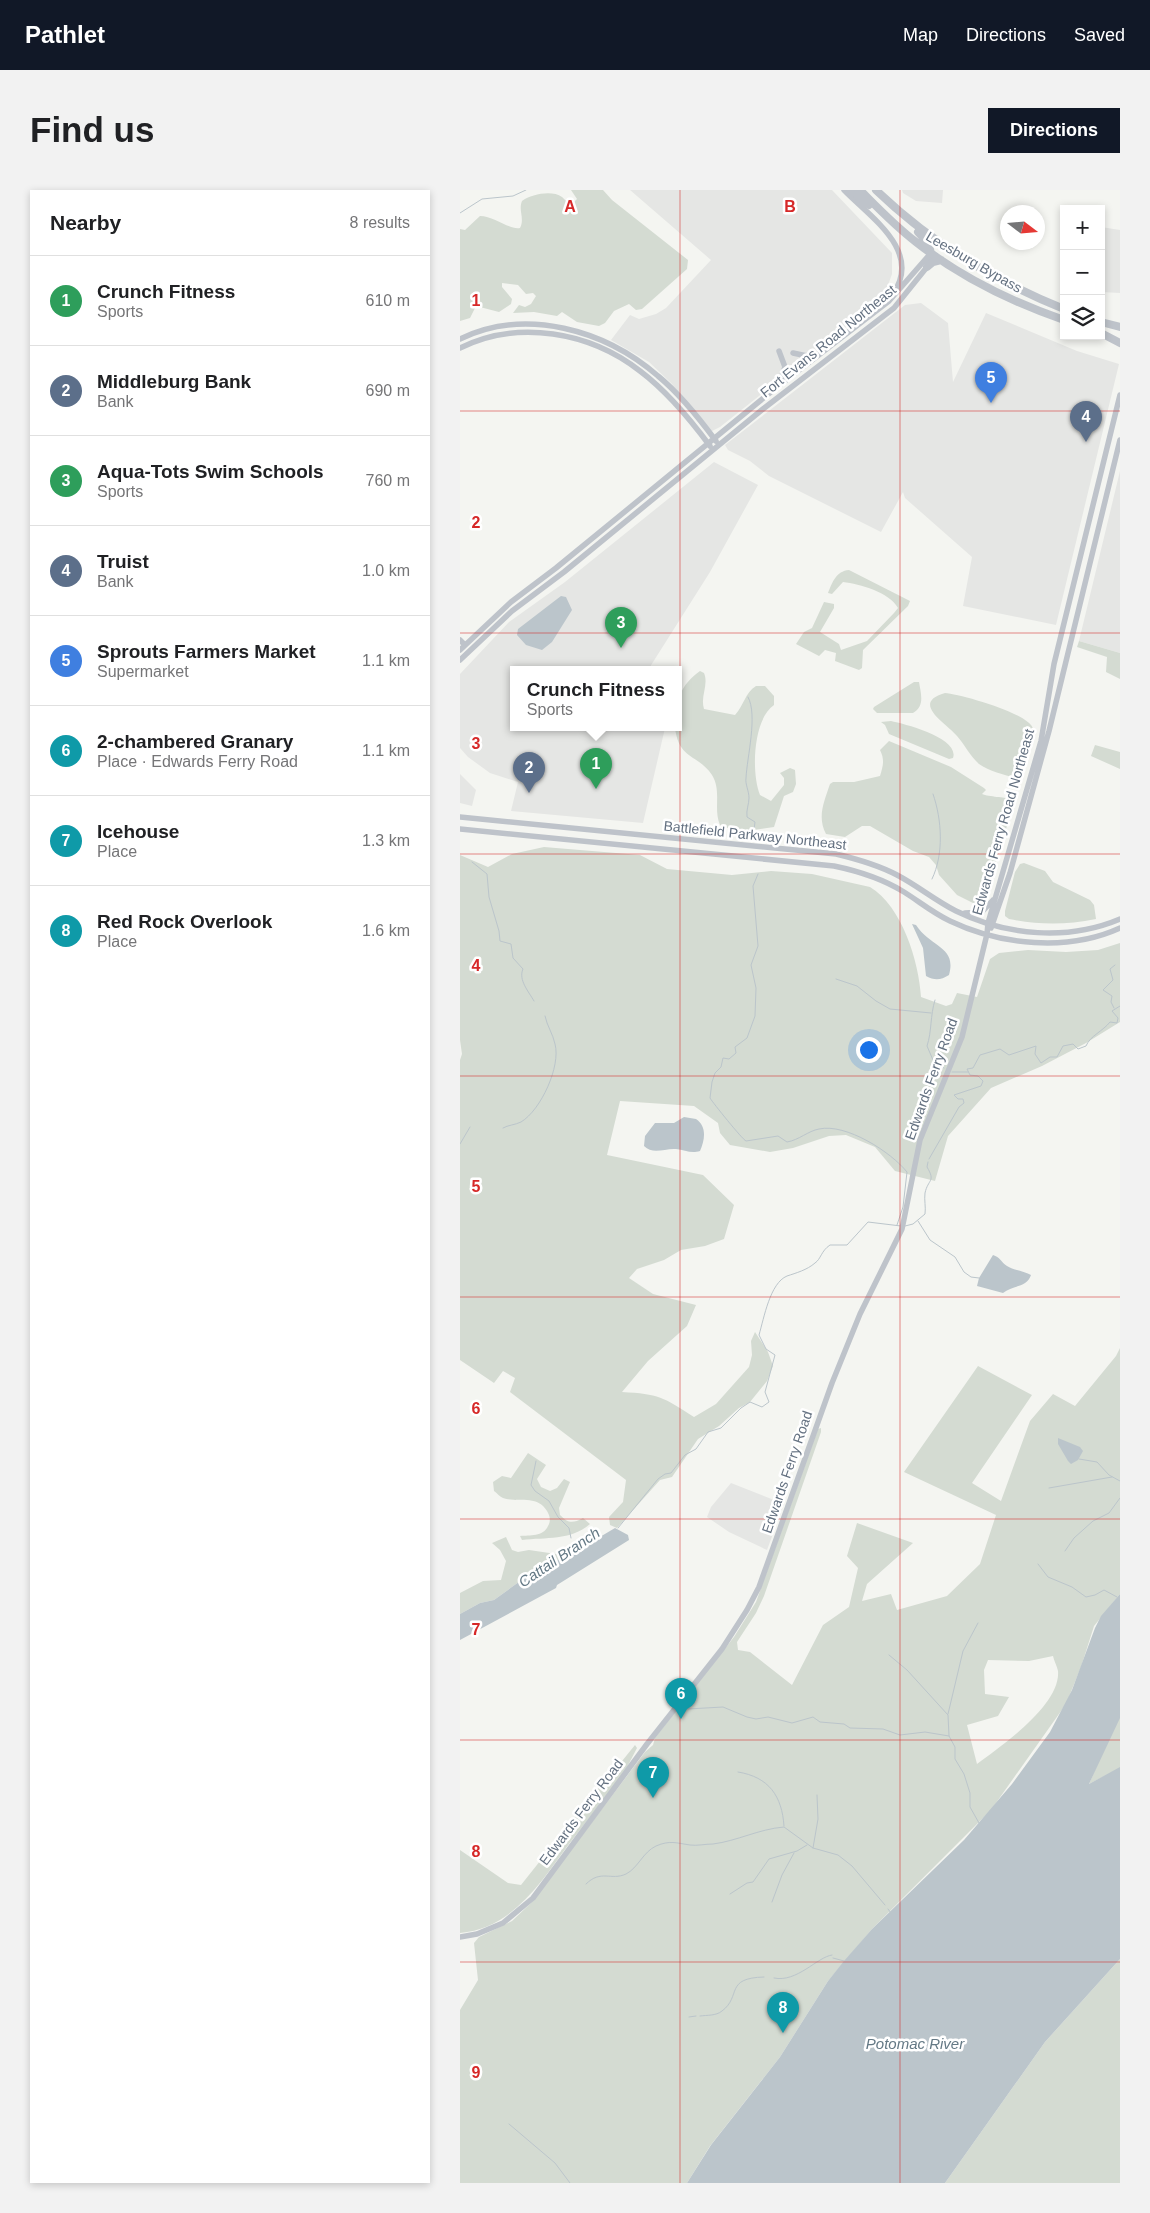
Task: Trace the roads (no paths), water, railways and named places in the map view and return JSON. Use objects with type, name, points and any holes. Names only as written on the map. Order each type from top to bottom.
[{"type":"highway","points":[[851,190],[898,227]]},
{"type":"highway","name":"Leesburg Bypass","points":[[860,190],[898,227],[941,260],[1000,293],[1036,310],[1060,319]]},
{"type":"highway","points":[[870,190],[922,236],[928,243],[931,253],[950,254],[972,268],[1000,280]]},
{"type":"highway","name":"Leesburg Bypass","points":[[876,190],[938,242],[1000,280],[1060,307]]},
{"type":"highway","points":[[927,267],[933,262],[941,260]]},
{"type":"highway","points":[[1105,322],[1120,318]]},
{"type":"highway","points":[[1105,322],[1120,327]]},
{"type":"highway","points":[[1105,333],[1120,337]]},
{"type":"highway","points":[[1105,334],[1120,343]]},
{"type":"main road","points":[[844,190],[891,236],[900,256],[902,270],[899,283],[892,295],[878,310]]},
{"type":"main road","name":"Fort Evans Road Northeast","points":[[463,647],[511,602],[556,568],[777,387],[895,296],[925,257],[931,253]]},
{"type":"main road","name":"Fort Evans Road Northeast","points":[[460,660],[512,611],[564,572],[712,450],[894,308],[927,267],[931,253]]},
{"type":"main road","points":[[460,339],[488,328],[522,324],[560,328],[590,336],[626,353],[657,374],[680,396],[719,445]]},
{"type":"main road","points":[[460,348],[489,336],[522,331],[567,337],[598,347],[628,363],[657,384],[679,407],[712,450]]},
{"type":"main road","points":[[777,387],[785,367],[779,351]]},
{"type":"main road","points":[[793,353],[807,356],[822,353]]},
{"type":"main road","name":"Edwards Ferry Road Northeast","points":[[990,924],[997,891],[1041,741],[1054,664],[1120,395]]},
{"type":"main road","name":"Edwards Ferry Road Northeast","points":[[987,934],[1049,730],[1120,440]]},
{"type":"main road","points":[[460,640],[463,647]]},
{"type":"main road","name":"Battlefield Parkway Northeast","points":[[460,817],[836,854],[871,863],[889,871],[958,912],[990,924],[1032,932],[1062,933],[1088,930],[1120,919]]},
{"type":"main road","name":"Battlefield Parkway Northeast","points":[[460,830],[834,866],[882,880],[950,921],[987,934],[1049,943],[1089,938],[1120,928]]},
{"type":"main road","points":[[958,912],[982,912],[992,903],[997,891]]},
{"type":"main road","name":"Edwards Ferry Road","points":[[460,1937],[470,1936],[503,1923],[513,1917],[533,1898],[647,1744],[715,1660],[747,1610],[763,1576],[817,1423],[860,1314],[902,1227],[920,1140],[962,1037],[987,934]]},
{"type":"water","points":[[561,596],[566,597],[572,610],[552,642],[542,650],[526,645],[517,635],[518,629]]},
{"type":"water","points":[[912,924],[916,925],[922,933],[946,952],[950,965],[949,975],[938,979],[926,976],[923,948]]},
{"type":"water","points":[[684,1117],[696,1119],[702,1125],[704,1138],[700,1151],[691,1152],[672,1149],[655,1151],[644,1146],[645,1136],[655,1123],[674,1123]]},
{"type":"water","points":[[993,1255],[1009,1267],[1031,1275],[1029,1279],[1023,1284],[1003,1293],[977,1286],[979,1278]]},
{"type":"water","points":[[1058,1438],[1080,1447],[1083,1451],[1078,1460],[1071,1464],[1068,1461],[1058,1444]]},
{"type":"water","points":[[615,1528],[628,1535],[629,1540],[557,1585],[556,1588],[460,1640],[460,1614],[480,1603],[494,1600],[541,1566],[552,1566],[563,1555],[583,1547]]},
{"type":"water","name":"Potomac River","points":[[1120,1594],[1120,1718],[1089,1784],[1120,1767],[1120,1959],[1045,2042],[945,2183],[687,2183],[711,2145],[780,2057],[828,1981],[844,1961],[872,1929],[964,1840],[1012,1784],[1050,1732],[1072,1690],[1101,1616]]},
{"type":"waterway","points":[[460,213],[482,199],[513,196],[526,190]]},
{"type":"waterway","points":[[748,697],[751,705],[752,725],[746,780],[749,798],[747,817],[755,822],[754,830]]},
{"type":"waterway","points":[[932,879],[940,848],[940,826],[933,794]]},
{"type":"waterway","points":[[472,862],[487,874],[489,897],[500,941],[511,944],[513,958],[523,969],[523,982],[534,1001]]},
{"type":"waterway","points":[[758,874],[753,886],[758,946],[751,965],[756,988],[755,1016],[747,1038],[735,1047],[736,1053],[729,1059],[723,1058],[721,1067],[715,1073],[712,1082],[710,1098],[746,1141],[778,1136],[787,1142],[815,1130],[830,1128],[842,1130],[879,1148],[900,1164],[907,1172],[903,1207],[897,1225]]},
{"type":"waterway","points":[[1114,1008],[1111,1002],[1112,996],[1103,990],[1113,980],[1110,969],[1115,965]]},
{"type":"waterway","points":[[836,979],[857,986],[890,1009],[931,1013]]},
{"type":"waterway","points":[[935,1000],[927,1046],[933,1060],[944,1068]]},
{"type":"waterway","name":"Cattail Branch","points":[[929,1159],[959,1107],[964,1103],[963,1099],[958,1099],[954,1095],[981,1086],[983,1081],[978,1076],[970,1075],[967,1069],[973,1068],[980,1055],[1000,1049],[1009,1055],[1036,1046],[1035,1054],[1041,1063],[1050,1057],[1057,1057],[1063,1046],[1073,1044],[1078,1049],[1086,1046],[1090,1039],[1110,1022],[1117,1023],[1118,1018],[1112,1011],[1120,1006]]},
{"type":"waterway","points":[[503,1128],[521,1122],[528,1116],[536,1108],[548,1087],[555,1064],[556,1053],[553,1037],[545,1016]]},
{"type":"waterway","points":[[952,1072],[968,1072]]},
{"type":"waterway","points":[[460,1144],[470,1127]]},
{"type":"waterway","name":"Cattail Branch","points":[[905,1226],[913,1224],[925,1214],[925,1193],[931,1178],[927,1167],[928,1162]]},
{"type":"waterway","points":[[918,1221],[930,1240],[955,1257],[964,1272],[971,1277],[979,1278]]},
{"type":"waterway","name":"Cattail Branch","points":[[618,1528],[658,1479],[665,1474],[671,1473],[685,1455],[696,1449],[708,1432],[721,1428],[741,1408],[750,1402],[762,1407],[769,1402],[765,1392],[775,1355],[766,1349],[759,1335],[768,1302],[781,1280],[812,1265],[830,1245],[847,1245],[868,1222],[901,1226]]},
{"type":"waterway","points":[[1079,1459],[1097,1462],[1109,1475],[1120,1481]]},
{"type":"waterway","points":[[536,1461],[531,1485],[535,1491],[549,1501],[558,1517],[569,1528],[571,1538]]},
{"type":"waterway","points":[[1049,1488],[1112,1477]]},
{"type":"waterway","points":[[1065,1551],[1074,1538],[1093,1521],[1109,1513],[1120,1498]]},
{"type":"waterway","points":[[572,1544],[574,1550]]},
{"type":"waterway","points":[[1038,1564],[1048,1577],[1072,1587],[1086,1597],[1104,1590],[1117,1597]]},
{"type":"waterway","points":[[948,1714],[963,1651],[978,1623]]},
{"type":"waterway","points":[[889,1655],[907,1670],[948,1715],[949,1736],[955,1747],[955,1759],[964,1774],[970,1793],[970,1807],[979,1823]]},
{"type":"waterway","points":[[688,1709],[723,1707],[756,1719],[768,1717],[792,1723],[813,1717],[820,1722],[844,1724],[850,1728],[883,1729],[900,1735],[925,1732],[949,1736]]},
{"type":"waterway","points":[[738,1772],[758,1778],[772,1790],[777,1797],[783,1815],[784,1826]]},
{"type":"waterway","points":[[813,1848],[818,1819],[817,1795]]},
{"type":"waterway","points":[[586,1884],[596,1877],[626,1874],[651,1849],[661,1844],[673,1842],[693,1845],[713,1844],[784,1827],[813,1848],[838,1855],[852,1866],[885,1905]]},
{"type":"waterway","points":[[730,1894],[747,1883],[753,1882],[769,1859],[797,1851],[807,1845]]},
{"type":"waterway","points":[[772,1902],[782,1875],[794,1853]]},
{"type":"waterway","points":[[888,1909],[891,1913]]},
{"type":"waterway","points":[[774,1978],[791,1977],[832,1955]]},
{"type":"waterway","points":[[833,1958],[844,1961]]},
{"type":"waterway","points":[[700,2016],[720,2013],[728,2005],[738,1984],[752,1978],[764,1977]]},
{"type":"waterway","points":[[689,2017],[696,2016]]},
{"type":"waterway","points":[[509,2124],[555,2163],[570,2183]]},
{"type":"place","name":"Sprouts Farmers Market","points":[[991,403]]},
{"type":"place","name":"Truist","points":[[1086,442]]},
{"type":"place","name":"Aqua-Tots Swim Schools","points":[[621,648]]},
{"type":"place","name":"Crunch Fitness","points":[[596,789]]},
{"type":"place","name":"Middleburg Bank","points":[[529,793]]},
{"type":"place","name":"2-chambered Granary","points":[[681,1719]]},
{"type":"place","name":"Icehouse","points":[[653,1798]]},
{"type":"place","name":"Red Rock Overlook","points":[[783,2033]]}]
